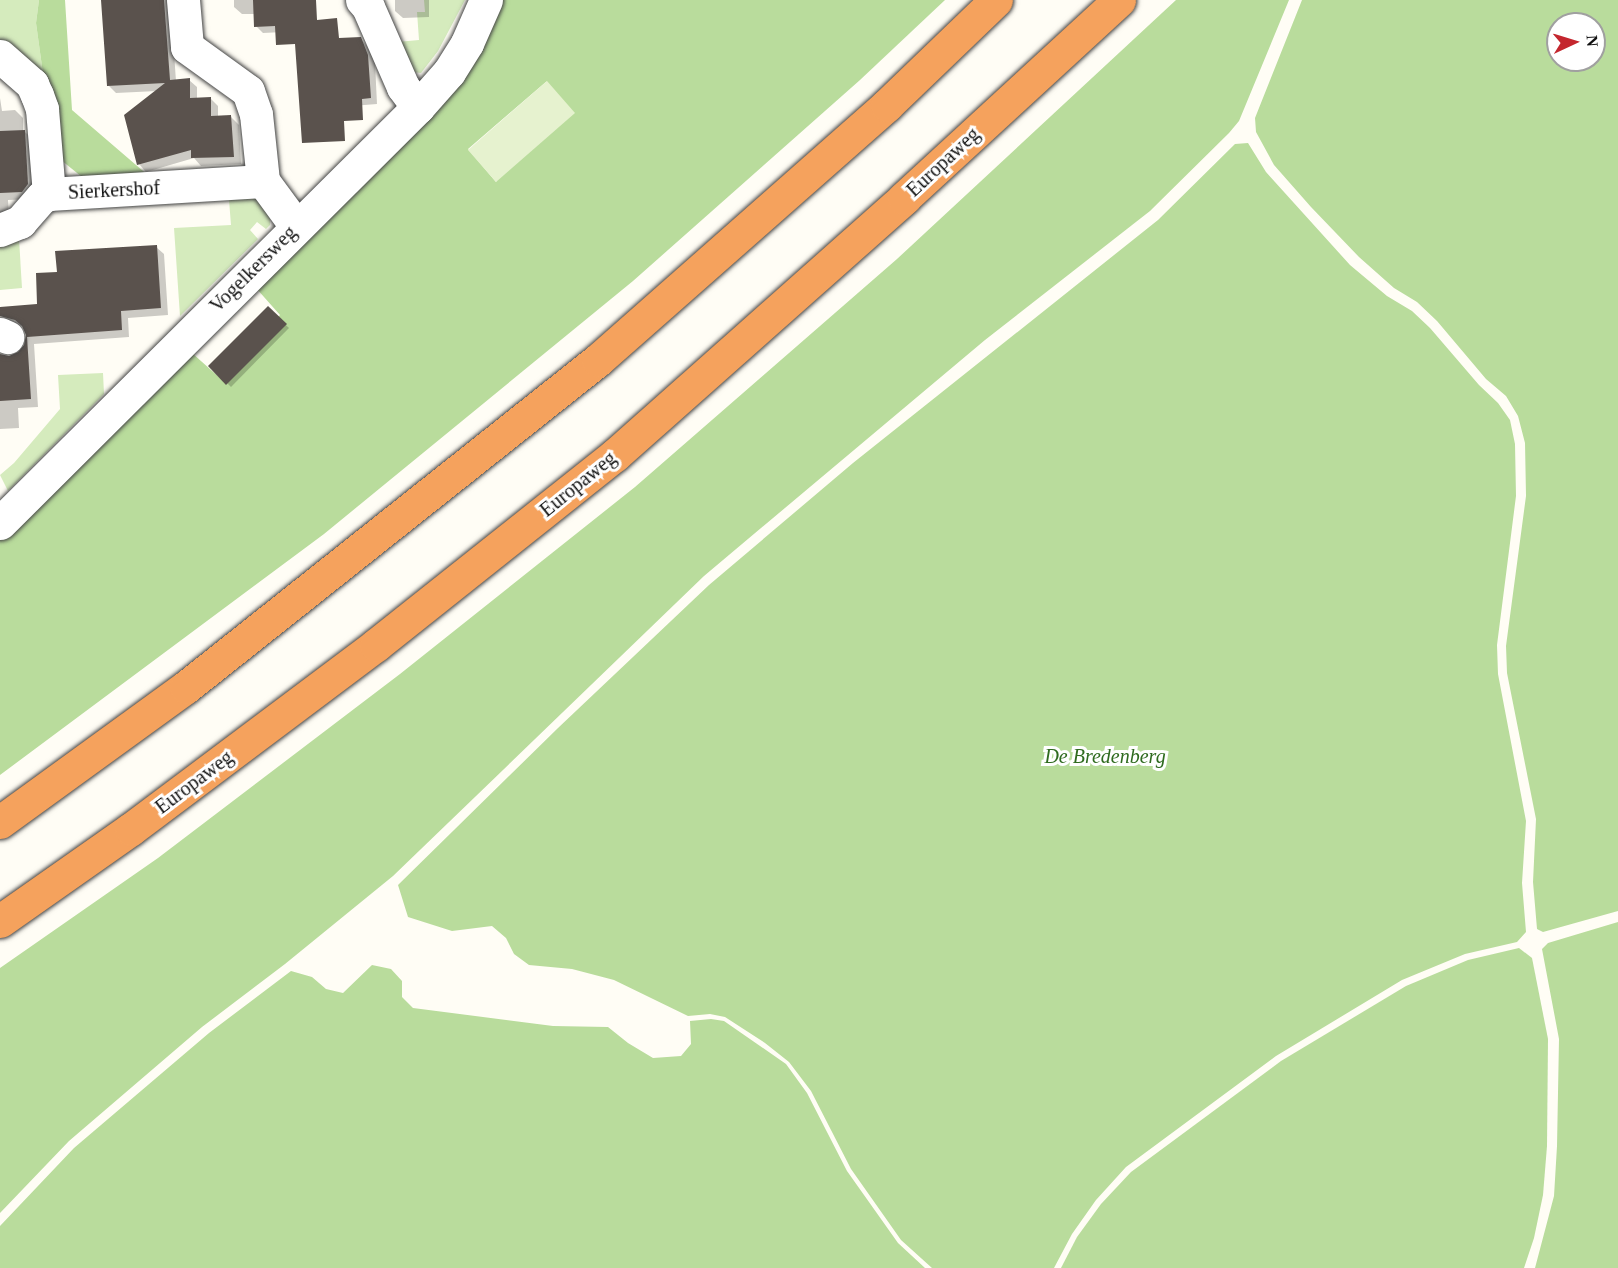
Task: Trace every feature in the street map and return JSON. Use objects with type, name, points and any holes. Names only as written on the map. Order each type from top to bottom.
[{"type":"highway","points":[[0,822],[186,687],[598,360],[886,105],[996,0]]},
{"type":"highway","name":"Europaweg","points":[[0,921],[131,829],[376,645],[615,454],[904,198],[1119,0]]},
{"type":"street","points":[[183,0],[187,47],[248,91],[256,114],[263,181],[296,226]]},
{"type":"street","points":[[362,0],[368,7],[403,87],[418,106]]},
{"type":"street","name":"Vogelkersweg","points":[[0,523],[418,106],[449,72],[467,43],[486,0]]},
{"type":"street","name":"Sierkershof","points":[[0,56],[32,84],[42,109],[49,194],[263,181]]},
{"type":"street","points":[[0,230],[20,222],[42,197],[49,194]]},
{"type":"green space","points":[[0,0],[39,0],[36,23],[44,81],[0,42]]},
{"type":"green space","points":[[39,0],[65,0],[72,110],[150,177],[82,177],[61,160],[44,81],[36,23]]},
{"type":"green space","points":[[424,0],[465,0],[438,51],[421,73],[413,72],[397,42],[419,40],[417,12],[425,12]]},
{"type":"green space","points":[[497,0],[945,0],[860,80],[633,281],[324,534],[0,775],[0,540],[192,353],[220,378],[280,315],[256,288]],"holes":[[[547,81],[496,182],[468,149]]]},
{"type":"green space","points":[[1176,0],[1289,0],[1239,121],[1229,133],[1150,211],[985,340],[704,576],[393,876],[285,964],[202,1027],[69,1141],[0,1213],[0,968],[158,858],[400,674],[635,487],[897,259]]},
{"type":"green space","points":[[1302,0],[1618,0],[1618,911],[1543,932],[1537,929],[1533,882],[1536,819],[1507,673],[1506,646],[1526,496],[1525,443],[1518,416],[1506,396],[1486,379],[1437,321],[1417,302],[1394,288],[1359,257],[1311,207],[1274,165],[1256,132],[1255,118]]},
{"type":"green space","points":[[547,81],[575,113],[496,182],[468,150]]},
{"type":"green space","name":"De Bredenberg","points":[[1248,143],[1266,172],[1350,265],[1387,296],[1412,311],[1430,328],[1479,385],[1498,403],[1510,420],[1515,444],[1516,496],[1497,645],[1498,674],[1526,821],[1522,883],[1526,932],[1517,942],[1465,954],[1402,980],[1276,1056],[1126,1167],[1096,1200],[1072,1234],[1054,1268],[932,1268],[901,1240],[851,1169],[811,1091],[789,1062],[765,1043],[725,1017],[710,1014],[688,1016],[614,980],[572,969],[529,965],[514,954],[506,938],[492,926],[452,931],[408,917],[398,885],[558,728],[709,585],[853,463],[1158,220],[1235,144]]},
{"type":"green space","points":[[233,194],[256,198],[270,215],[270,225],[266,229],[257,222],[250,230],[258,239],[180,316],[174,228],[231,225],[229,200]]},
{"type":"green space","points":[[19,239],[22,288],[0,290],[0,240]]},
{"type":"green space","points":[[103,373],[104,394],[8,491],[0,475],[14,463],[60,409],[58,375]]},
{"type":"green space","points":[[1618,922],[1618,1268],[1535,1268],[1554,1196],[1557,1146],[1559,1039],[1542,949],[1548,943]]},
{"type":"green space","points":[[1519,948],[1532,958],[1548,1039],[1547,1146],[1543,1195],[1534,1238],[1524,1268],[1061,1268],[1077,1237],[1101,1204],[1131,1172],[1281,1061],[1406,986],[1468,960]]},
{"type":"green space","points":[[372,965],[391,969],[402,981],[402,997],[413,1008],[553,1026],[608,1027],[628,1043],[653,1058],[681,1056],[691,1044],[690,1021],[711,1019],[724,1021],[786,1064],[807,1093],[847,1171],[898,1243],[925,1268],[0,1268],[0,1226],[74,1148],[209,1033],[291,971],[312,977],[326,989],[343,993]]},
{"type":"building","points":[[101,0],[164,0],[170,80],[190,78],[190,98],[211,97],[211,116],[231,115],[234,157],[191,158],[191,150],[137,165],[124,115],[165,83],[107,86]]},
{"type":"building","points":[[253,0],[316,0],[317,20],[337,18],[339,38],[361,37],[368,55],[371,98],[362,99],[363,120],[344,121],[345,141],[302,143],[295,44],[276,45],[275,26],[254,27]]},
{"type":"building","points":[[25,130],[28,184],[22,192],[0,193],[0,131]]},
{"type":"building","points":[[157,245],[161,308],[121,311],[122,330],[27,337],[31,399],[0,401],[0,354],[9,356],[18,352],[24,345],[26,335],[22,326],[15,320],[0,316],[0,307],[37,304],[36,273],[57,272],[55,251]]},
{"type":"building","points":[[268,306],[287,324],[226,385],[208,366]]}]
